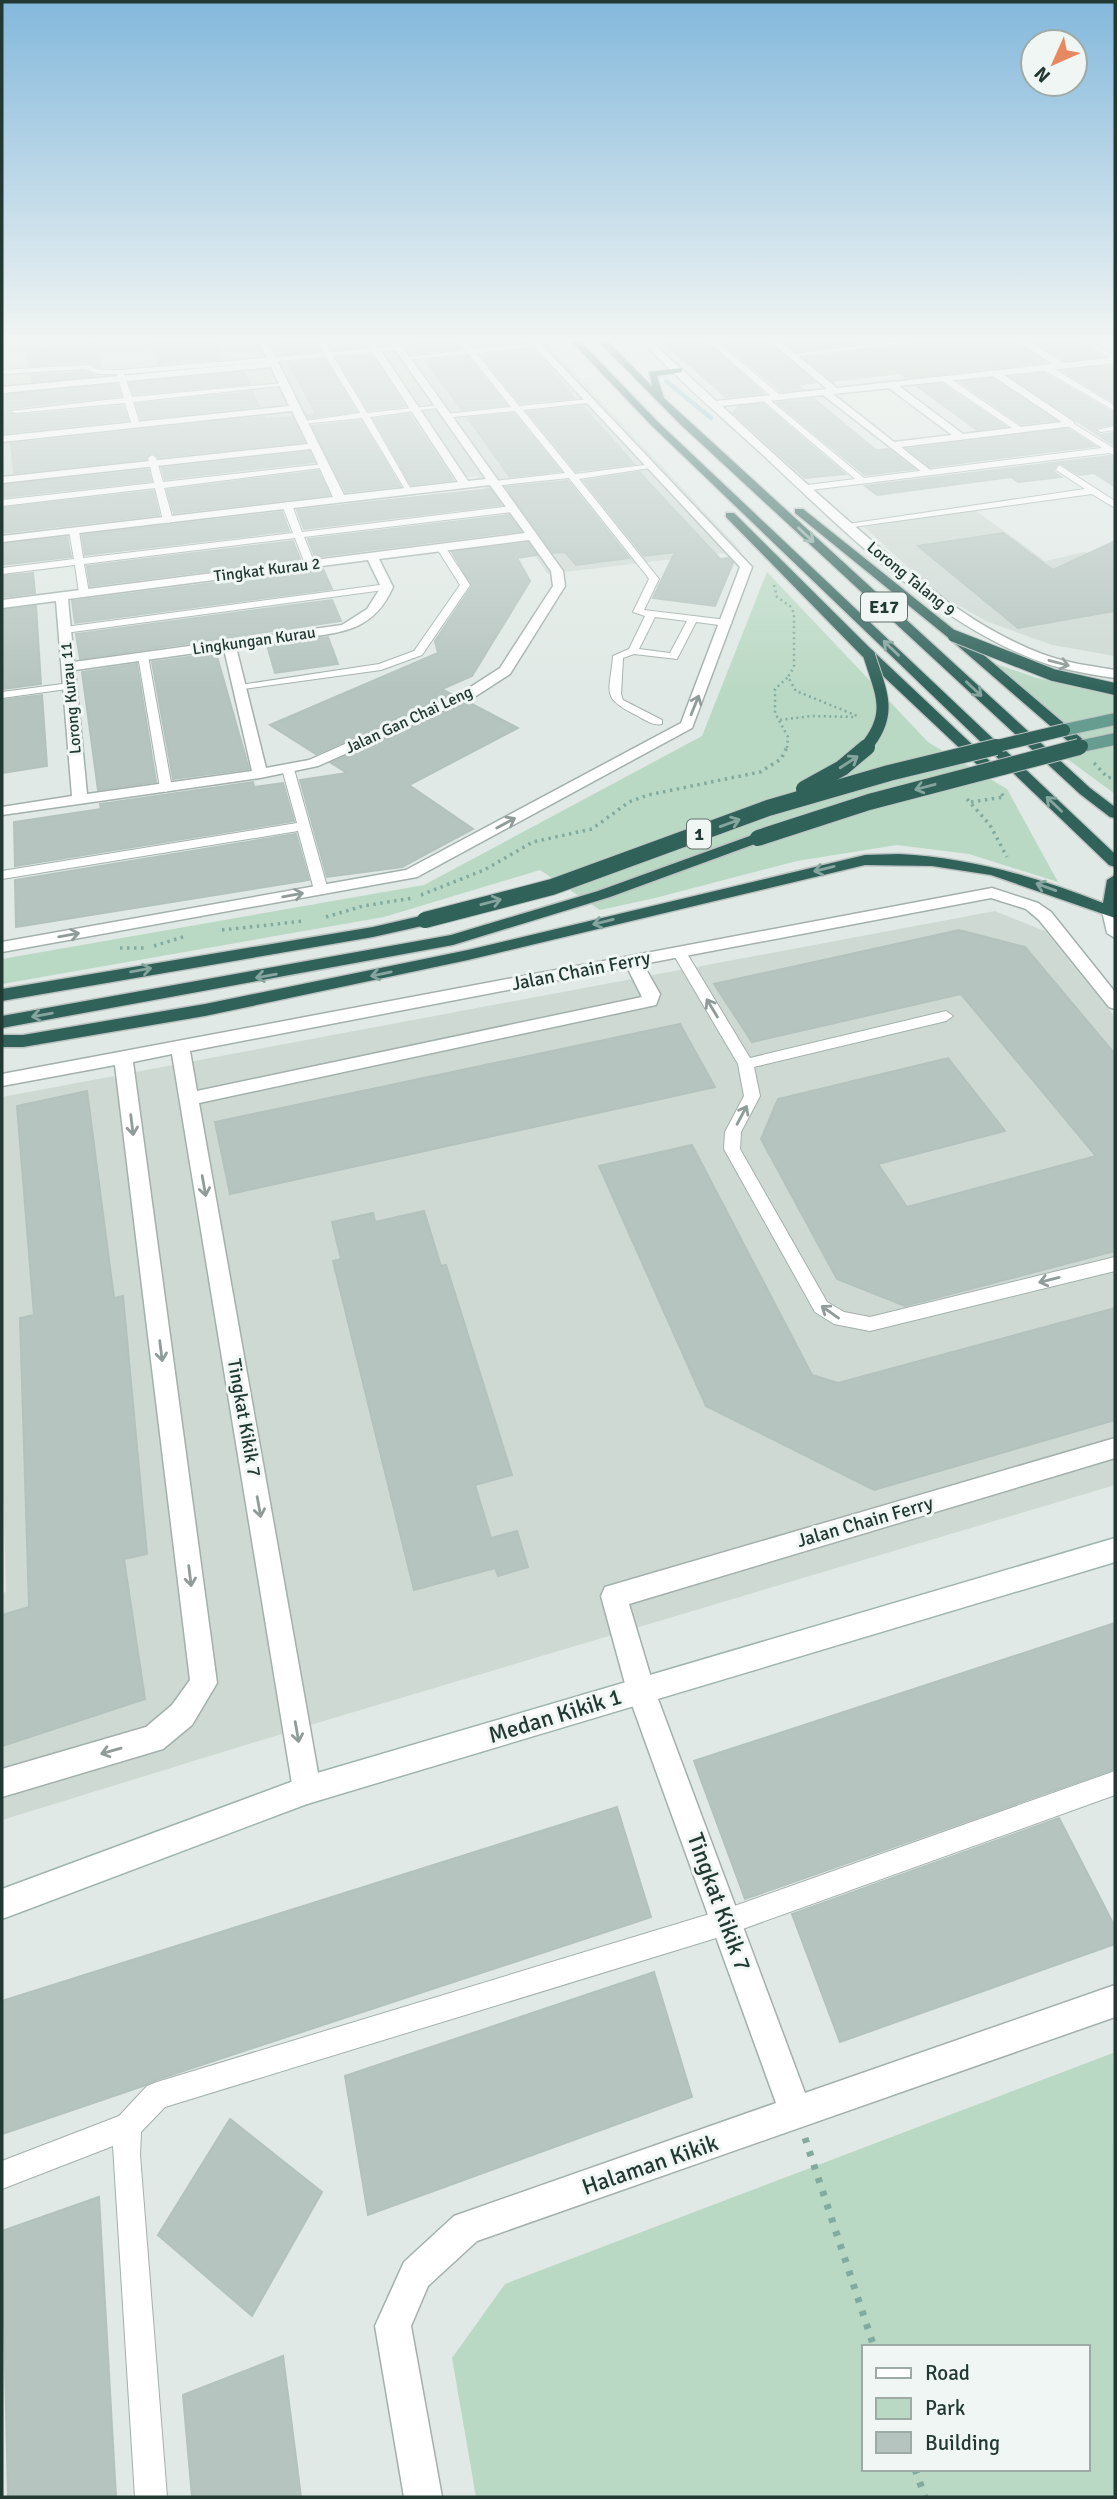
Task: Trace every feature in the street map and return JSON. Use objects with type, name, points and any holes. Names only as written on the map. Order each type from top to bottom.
[{"type":"highway","points":[[678,459],[705,488]]},
{"type":"highway","name":"E17","points":[[690,459],[1115,862]]},
{"type":"highway","name":"E17","points":[[723,459],[1084,791],[1115,814]]},
{"type":"highway","points":[[735,459],[954,636],[1082,746]]},
{"type":"highway","points":[[722,506],[869,655],[991,770]]},
{"type":"highway","points":[[954,636],[1013,662],[1068,680],[1115,688]]},
{"type":"highway","points":[[768,808],[858,757],[874,738],[884,711],[869,655]]},
{"type":"highway","name":"1","points":[[2,995],[373,932],[425,920],[552,887],[768,808],[889,773],[1065,730]]},
{"type":"highway","name":"1","points":[[2,1022],[453,940],[604,894],[869,802],[1082,746]]},
{"type":"highway","points":[[2,1041],[23,1041],[205,1010],[455,958],[865,860],[902,858],[958,862],[1011,875],[1113,912],[1115,880]]},
{"type":"main road","points":[[1065,730],[1115,719]]},
{"type":"main road","points":[[1082,746],[1115,739]]},
{"type":"street","points":[[2,480],[170,459]]},
{"type":"street","points":[[320,459],[340,499]]},
{"type":"street","points":[[448,459],[465,484]]},
{"type":"street","name":"Jalan Gan Chai Leng","points":[[2,811],[260,774],[313,763],[471,693],[505,671],[559,586],[557,571],[476,459]]},
{"type":"street","points":[[2,947],[411,874],[687,725],[746,567],[644,459]]},
{"type":"street","name":"Lorong Talang 9","points":[[772,459],[936,601],[971,626],[1054,662],[1115,674]]},
{"type":"street","points":[[910,459],[926,472]]},
{"type":"street","points":[[2,539],[465,484],[494,483]]},
{"type":"street","name":"Tingkat Kurau 2","points":[[2,604],[531,536]]},
{"type":"street","points":[[372,556],[387,587]]},
{"type":"street","name":"Lingkungan Kurau","points":[[68,667],[345,628],[363,619],[380,604],[387,587]]},
{"type":"street","name":"Lorong Kurau 11","points":[[62,596],[80,800]]},
{"type":"street","points":[[229,645],[260,774]]},
{"type":"street","name":"Jalan Chain Ferry","points":[[2,1080],[992,893],[1032,906],[1045,916],[1115,1003]]},
{"type":"street","points":[[1113,912],[1115,933]]},
{"type":"street","points":[[189,1099],[650,1001],[652,994],[632,961]]},
{"type":"street","name":"Tingkat Kikik 7","points":[[180,1047],[307,1790]]},
{"type":"street","points":[[2,1783],[153,1739],[182,1715],[204,1683],[123,1057]]},
{"type":"street","name":"Jalan Chain Ferry","points":[[614,1596],[1115,1448]]},
{"type":"street","name":"Medan Kikik 1","points":[[2,1904],[307,1790],[1115,1550]]},
{"type":"street","name":"Tingkat Kikik 7","points":[[614,1596],[641,1691],[796,2114]]},
{"type":"street","name":"Halaman Kikik","points":[[423,2497],[393,2326],[416,2274],[466,2228],[1115,2001]]},
{"type":"lane","points":[[391,459],[410,491]]},
{"type":"lane","points":[[558,459],[652,575],[654,579],[638,612],[727,623]]},
{"type":"lane","points":[[836,459],[861,480]]},
{"type":"lane","points":[[803,488],[1045,459]]},
{"type":"lane","points":[[153,460],[168,520]]},
{"type":"lane","points":[[2,503],[324,467]]},
{"type":"lane","points":[[494,483],[652,467]]},
{"type":"lane","points":[[1059,468],[1115,505]]},
{"type":"lane","points":[[846,525],[1093,491]]},
{"type":"lane","points":[[287,505],[310,564]]},
{"type":"lane","points":[[2,571],[512,509]]},
{"type":"lane","points":[[74,531],[84,593]]},
{"type":"lane","points":[[240,688],[381,667],[418,653],[465,585],[441,547]]},
{"type":"lane","points":[[65,630],[387,587]]},
{"type":"lane","points":[[633,651],[651,614]]},
{"type":"lane","points":[[658,722],[618,702],[615,694],[618,656],[633,651],[673,657],[693,619]]},
{"type":"lane","points":[[143,656],[166,788]]},
{"type":"lane","points":[[2,695],[70,686]]},
{"type":"lane","points":[[289,769],[321,890]]},
{"type":"lane","points":[[2,875],[304,826]]},
{"type":"lane","points":[[678,952],[746,1064],[752,1096],[733,1132],[732,1149],[821,1307],[840,1320],[870,1324],[1115,1264]]},
{"type":"lane","points":[[746,1064],[946,1016]]},
{"type":"lane","points":[[2,2175],[128,2126],[157,2096],[726,1922],[1115,1783]]},
{"type":"lane","points":[[128,2126],[126,2155],[151,2497]]},
{"type":"path","points":[[775,581],[774,592],[794,613],[794,667],[788,677],[796,691],[869,723]]},
{"type":"path","points":[[779,720],[811,716],[859,717]]},
{"type":"path","points":[[1094,762],[1108,778],[1115,776]]},
{"type":"path","points":[[962,796],[971,802],[999,839],[1008,858],[1011,875]]},
{"type":"path","points":[[971,802],[1003,797]]},
{"type":"path","points":[[796,2114],[873,2345]]},
{"type":"path","points":[[916,2471],[925,2497]]},
{"type":"shaded area","points":[[2,459],[655,459],[741,551],[548,574],[477,476],[2,532]]},
{"type":"shaded area","points":[[975,510],[1045,561],[1085,552],[1115,571],[1115,656],[1052,645],[986,621],[935,592],[864,527]]},
{"type":"shaded area","points":[[995,911],[1045,931],[1115,1017],[1115,1485],[2,1820],[2,1593],[6,1592],[2,1455],[2,1097]]},
{"type":"green space","points":[[767,572],[928,742],[1007,789],[1058,882],[969,854],[897,845],[797,861],[600,910],[540,870],[384,917],[2,984],[2,959],[424,885],[702,736]]},
{"type":"green space","points":[[993,663],[1037,678],[1115,694],[1115,794],[1062,755],[1091,750]]},
{"type":"green space","points":[[1113,2053],[1115,2497],[476,2497],[452,2358],[505,2284]]},
{"type":"building","points":[[13,459],[146,459],[146,459],[14,473]]},
{"type":"building","points":[[248,459],[312,459],[314,462],[165,479],[162,468]]},
{"type":"building","points":[[329,459],[384,459],[400,486],[346,492]]},
{"type":"building","points":[[396,459],[439,459],[453,480],[411,485]]},
{"type":"building","points":[[497,459],[550,459],[560,471],[510,477]]},
{"type":"building","points":[[566,459],[629,459],[634,464],[576,471]]},
{"type":"building","points":[[784,459],[827,459],[845,474],[805,478]]},
{"type":"building","points":[[845,459],[901,459],[914,469],[865,475]]},
{"type":"building","points":[[920,459],[996,459],[930,467]]},
{"type":"building","points":[[1115,459],[1115,487],[1094,473],[1079,475],[1058,462]]},
{"type":"building","points":[[1058,462],[1053,471],[1061,477],[1018,482],[1011,477],[877,495],[865,486]]},
{"type":"building","points":[[148,470],[151,481],[2,497],[4,485]]},
{"type":"building","points":[[318,471],[329,495],[174,513],[167,490]]},
{"type":"building","points":[[639,472],[720,559],[728,558],[733,563],[715,606],[653,598],[675,552],[644,556],[584,481]]},
{"type":"building","points":[[568,481],[629,558],[576,565],[565,552],[553,553],[506,487]]},
{"type":"building","points":[[490,489],[501,505],[304,529],[297,510]]},
{"type":"building","points":[[153,491],[159,515],[2,533],[2,508]]},
{"type":"building","points":[[282,512],[289,531],[85,555],[82,535]]},
{"type":"building","points":[[509,515],[520,531],[315,557],[308,539]]},
{"type":"building","points":[[1003,533],[1053,570],[1115,541],[1115,611],[1018,628],[918,546]]},
{"type":"building","points":[[67,537],[71,557],[2,565],[2,544]]},
{"type":"building","points":[[293,541],[300,559],[90,586],[87,566]]},
{"type":"building","points":[[528,543],[537,555],[517,558],[530,581],[472,676],[442,689],[451,694],[316,754],[270,725],[438,653],[435,641],[472,586],[452,552]]},
{"type":"building","points":[[323,569],[332,589],[75,623],[72,601]]},
{"type":"building","points":[[33,573],[35,593],[2,597],[2,576]]},
{"type":"building","points":[[332,600],[341,621],[80,659],[76,634]]},
{"type":"building","points":[[36,606],[41,684],[2,689],[2,610]]},
{"type":"building","points":[[328,637],[338,664],[275,673],[267,645]]},
{"type":"building","points":[[216,653],[249,769],[173,779],[152,662]]},
{"type":"building","points":[[137,664],[156,782],[98,790],[82,672]]},
{"type":"building","points":[[42,695],[47,766],[2,773],[2,700]]},
{"type":"building","points":[[468,702],[518,728],[409,785],[473,829],[402,867],[327,877],[300,780],[347,773],[331,763]]},
{"type":"building","points":[[253,782],[254,787],[283,783],[294,821],[15,866],[14,822],[101,809],[100,804]]},
{"type":"building","points":[[296,834],[309,880],[16,927],[15,880]]},
{"type":"building","points":[[959,930],[1025,947],[1115,1054],[1115,1251],[905,1306],[837,1279],[761,1139],[778,1099],[948,1058],[1005,1131],[878,1164],[907,1207],[1096,1156],[961,994],[752,1042],[714,984]]},
{"type":"building","points":[[680,1024],[715,1087],[230,1194],[215,1122]]},
{"type":"building","points":[[87,1091],[114,1298],[123,1296],[147,1554],[124,1559],[145,1699],[2,1746],[2,1615],[29,1607],[20,1318],[34,1315],[17,1106]]},
{"type":"building","points":[[692,1145],[812,1375],[838,1383],[1115,1308],[1115,1420],[874,1490],[706,1406],[599,1166]]},
{"type":"building","points":[[424,1211],[441,1266],[446,1265],[512,1475],[475,1485],[491,1538],[517,1531],[528,1567],[498,1576],[495,1568],[414,1590],[333,1261],[341,1259],[332,1222],[373,1213],[375,1222]]},
{"type":"building","points":[[1115,1623],[1115,1769],[745,1899],[694,1761]]},
{"type":"building","points":[[617,1807],[651,1917],[156,2080],[2,2134],[2,2001]]},
{"type":"building","points":[[1059,1818],[1115,1927],[1115,1944],[840,2042],[792,1914]]},
{"type":"building","points":[[654,1972],[692,2097],[368,2215],[345,2076]]},
{"type":"building","points":[[230,2119],[322,2192],[252,2316],[158,2235]]},
{"type":"building","points":[[99,2197],[116,2497],[8,2497],[2,2231]]},
{"type":"building","points":[[283,2356],[301,2497],[192,2497],[183,2395]]}]
